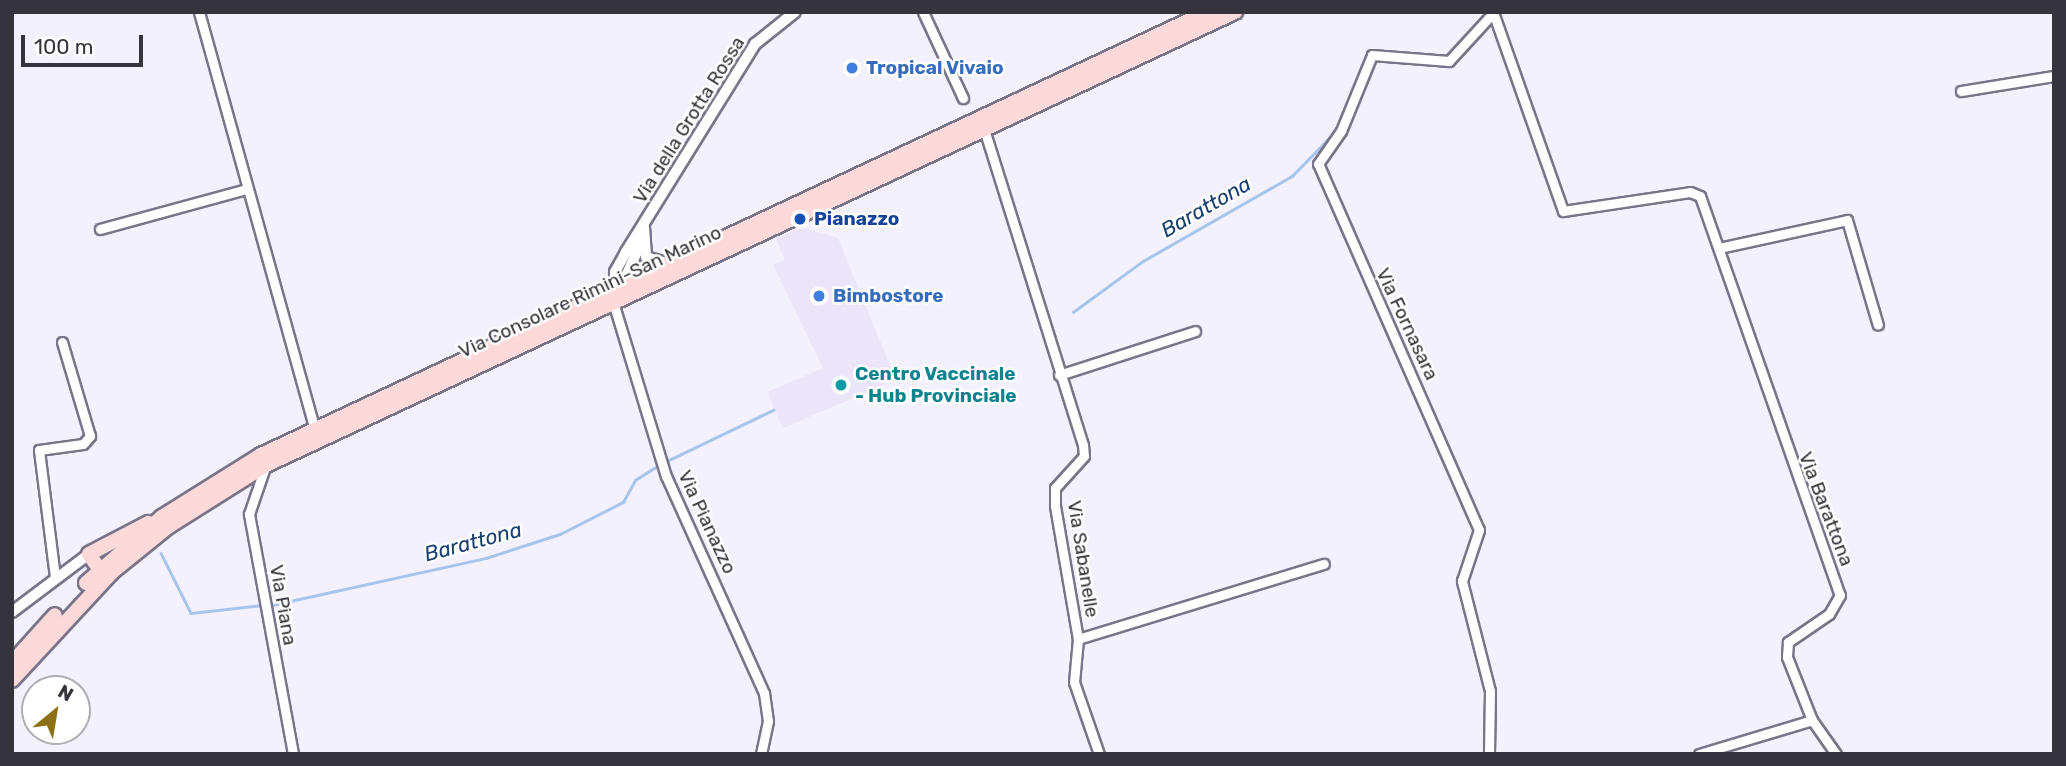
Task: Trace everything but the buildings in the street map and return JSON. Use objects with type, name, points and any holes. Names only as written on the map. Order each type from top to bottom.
[{"type":"main road","name":"Via Consolare Rimini-San Marino","points":[[12,680],[112,572],[169,526],[266,465],[615,295],[673,262],[1207,12]]},
{"type":"main road","name":"Via Consolare Rimini-San Marino","points":[[95,561],[162,517],[315,429],[985,129],[1235,12]]},
{"type":"main road","points":[[12,663],[95,561]]},
{"type":"street","points":[[198,12],[315,429]]},
{"type":"street","name":"Via della Grotta Rossa","points":[[615,295],[615,272],[755,44],[795,12]]},
{"type":"street","points":[[923,12],[963,98]]},
{"type":"street","name":"Via Barattona","points":[[1492,13],[1563,211],[1690,192],[1700,196],[1840,595],[1829,614],[1788,642],[1787,657],[1812,720],[1836,754]]},
{"type":"street","name":"Via Fornasara","points":[[1489,754],[1490,691],[1462,582],[1479,530],[1318,164],[1340,131],[1372,55],[1449,61],[1492,13]]},
{"type":"street","points":[[1961,91],[2054,76]]},
{"type":"street","name":"Via Sabanelle","points":[[985,129],[1059,374],[1083,444],[1084,456],[1055,488],[1078,639],[1074,682],[1099,754]]},
{"type":"street","points":[[100,229],[246,189]]},
{"type":"street","points":[[1719,248],[1847,220],[1878,325]]},
{"type":"street","name":"Via della Grotta Rossa","points":[[615,295],[631,274],[645,221]]},
{"type":"street","points":[[640,243],[654,262],[673,262]]},
{"type":"street","name":"Via Pianazzo","points":[[615,295],[666,476],[764,693],[768,721],[761,754]]},
{"type":"street","points":[[1059,374],[1195,331]]},
{"type":"street","points":[[55,576],[39,450],[83,444],[90,436],[62,342]]},
{"type":"street","name":"Via Piana","points":[[266,465],[249,514],[293,754]]},
{"type":"street","points":[[12,612],[55,576],[95,561]]},
{"type":"street","name":"Via Sabanelle","points":[[1078,639],[1324,564]]},
{"type":"street","points":[[1699,754],[1812,720]]},
{"type":"shaded area","points":[[802,227],[838,238],[896,380],[783,428],[767,392],[823,368],[773,265],[785,260],[776,239]]},
{"type":"waterway","name":"Barattona","points":[[1073,312],[1143,261],[1292,176],[1334,133]]},
{"type":"waterway","name":"Barattona","points":[[667,461],[773,410]]},
{"type":"waterway","name":"Barattona","points":[[272,605],[486,558],[560,534],[623,502],[635,480],[659,465]]},
{"type":"waterway","name":"Barattona","points":[[161,553],[191,613],[262,605]]},
{"type":"place","name":"Tropical Vivaio","points":[[852,68]]},
{"type":"place","name":"Pianazzo","points":[[800,219]]},
{"type":"place","name":"Bimbostore","points":[[819,296]]},
{"type":"place","name":"Centro Vaccinale - Hub Provinciale","points":[[841,385]]}]
